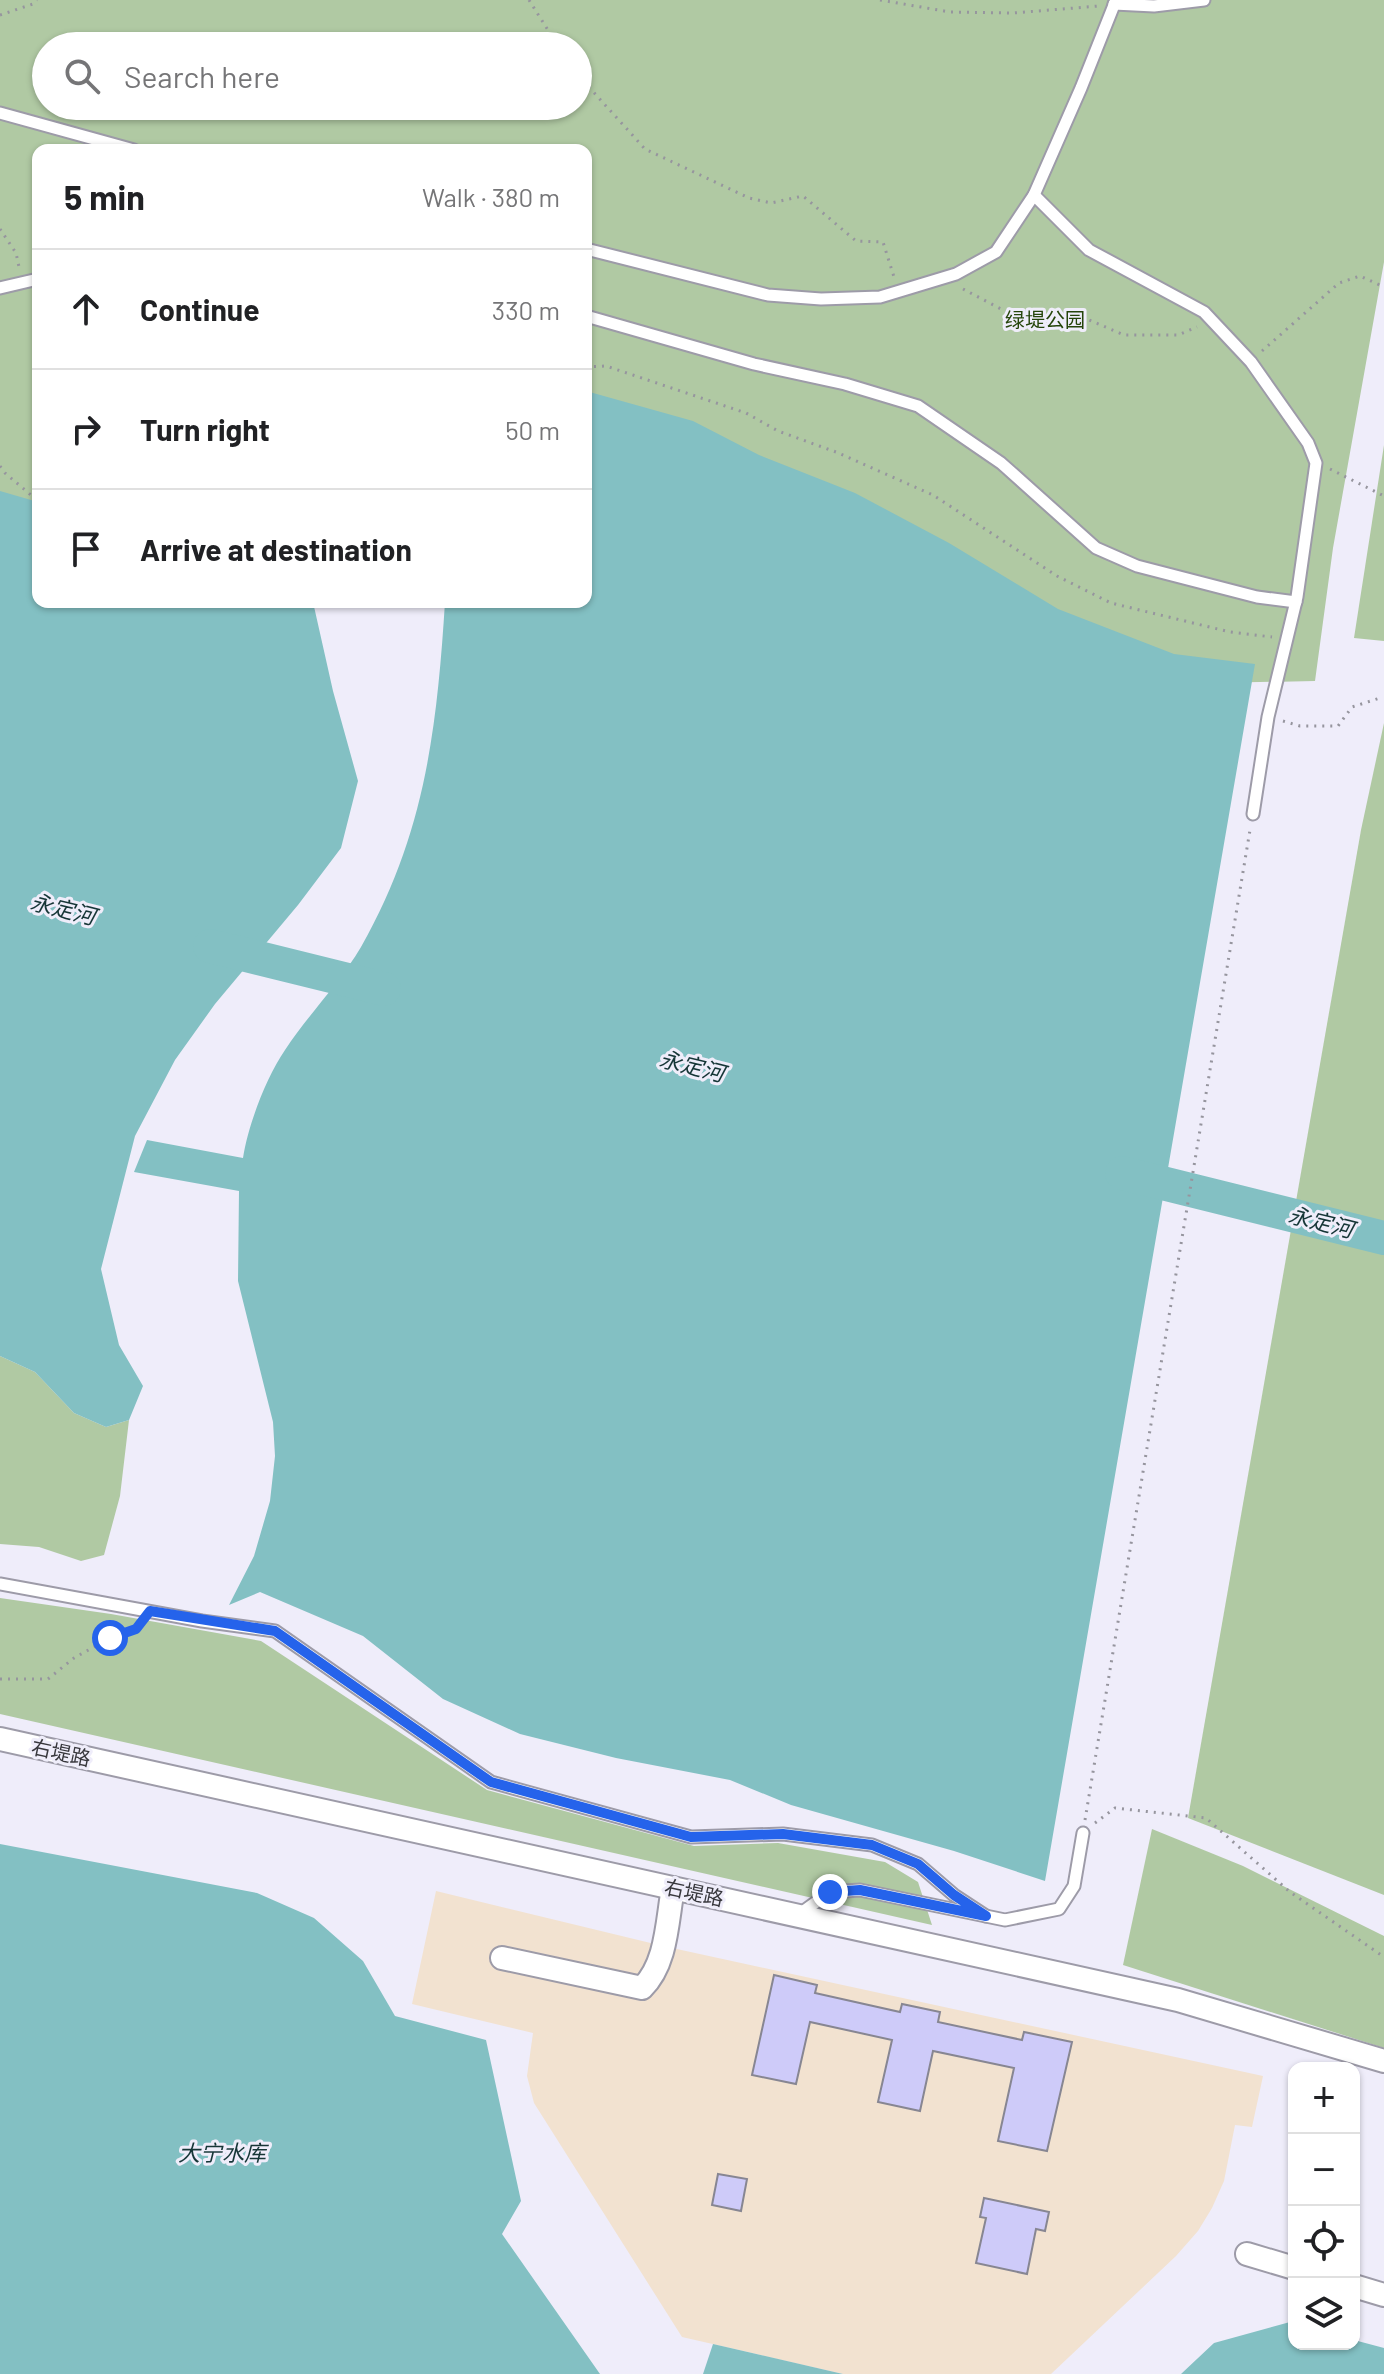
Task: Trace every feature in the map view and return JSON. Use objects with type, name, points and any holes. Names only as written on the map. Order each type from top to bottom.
[{"type":"street","name":"右堤路","points":[[0,1739],[1178,2000],[1384,2061]]},
{"type":"street","points":[[502,1958],[642,1988],[655,1976],[673,1888]]},
{"type":"street","points":[[1247,2254],[1288,2266]]},
{"type":"street","points":[[1360,2288],[1384,2295]]},
{"type":"lane","points":[[592,251],[768,295],[821,299],[880,297],[956,274],[996,252],[1034,195],[1115,2],[1154,6],[1204,0]]},
{"type":"lane","points":[[0,113],[112,144]]},
{"type":"lane","points":[[1034,195],[1089,250],[1204,312],[1251,362],[1308,443],[1316,463],[1296,602],[1268,717],[1253,814]]},
{"type":"lane","points":[[0,288],[32,280]]},
{"type":"lane","points":[[592,318],[918,406],[1001,463],[1096,548],[1137,566],[1257,597],[1296,602]]},
{"type":"lane","points":[[0,1584],[275,1631],[491,1782],[691,1837],[783,1834],[872,1845],[918,1864],[979,1914]]},
{"type":"lane","points":[[797,1916],[830,1892],[860,1890],[1005,1920],[1059,1909],[1074,1886],[1083,1833]]},
{"type":"path","points":[[0,15],[37,0]]},
{"type":"path","points":[[529,0],[549,32]]},
{"type":"path","points":[[880,0],[950,12],[1013,13],[1115,2]]},
{"type":"path","points":[[592,90],[645,149],[749,198],[771,203],[803,196],[856,241],[883,242],[894,277],[893,293]]},
{"type":"path","points":[[0,229],[16,253],[22,283]]},
{"type":"path","points":[[1251,362],[1339,283],[1360,276],[1384,287]]},
{"type":"path","points":[[942,278],[1001,309],[1060,328],[1087,319],[1124,335],[1178,335],[1212,320]]},
{"type":"path","points":[[592,367],[606,366],[746,413],[778,431],[836,452],[933,495],[1057,576],[1111,603],[1230,632],[1287,639]]},
{"type":"path","points":[[1316,463],[1384,496]]},
{"type":"path","points":[[0,466],[32,496]]},
{"type":"path","points":[[1268,717],[1300,726],[1338,726],[1352,707],[1383,697]]},
{"type":"path","points":[[1083,1833],[1253,814]]},
{"type":"path","points":[[0,1679],[48,1679],[74,1658],[110,1638],[136,1629],[150,1611]]},
{"type":"path","points":[[1083,1833],[1115,1808],[1206,1818],[1290,1892],[1384,1957]]},
{"type":"shaded area","points":[[436,1891],[663,1946],[1263,2076],[1252,2127],[1235,2125],[1224,2181],[1198,2231],[1176,2256],[1051,2374],[843,2374],[682,2337],[534,2103],[527,2076],[533,2033],[412,2004]]},
{"type":"green space","name":"绿堤公园","points":[[0,0],[1384,0],[1384,262],[1333,548],[1315,681],[1061,686],[592,466],[592,144],[32,144],[32,540],[0,534]]},
{"type":"green space","points":[[1384,445],[1384,641],[1354,638]]},
{"type":"green space","points":[[1384,723],[1384,1895],[1188,1818],[1361,830]]},
{"type":"green space","points":[[0,1356],[35,1372],[74,1413],[106,1427],[129,1420],[120,1496],[104,1555],[81,1561],[39,1547],[0,1544]]},
{"type":"green space","points":[[0,1598],[261,1641],[487,1790],[694,1846],[778,1843],[885,1862],[918,1882],[932,1925],[0,1714]]},
{"type":"green space","points":[[1152,1829],[1243,1866],[1384,1936],[1384,2048],[1123,1965]]},
{"type":"water","points":[[592,393],[693,421],[759,455],[855,493],[949,543],[1058,609],[1174,654],[1255,664],[1045,1881],[954,1851],[791,1805],[730,1780],[616,1758],[520,1734],[443,1699],[363,1636],[260,1592],[229,1605],[254,1556],[270,1501],[275,1456],[273,1422],[238,1281],[239,1191],[134,1172],[147,1140],[243,1158],[253,1117],[278,1061],[343,974],[383,905],[414,822],[438,693],[445,608],[592,608]]},
{"type":"water","points":[[0,491],[32,500],[32,608],[314,608],[358,781],[341,848],[215,1004],[175,1060],[135,1136],[101,1269],[119,1345],[143,1386],[129,1420],[106,1427],[74,1413],[35,1372],[0,1356]]},
{"type":"water","name":"大宁水库","points":[[0,1844],[257,1893],[314,1918],[363,1961],[395,2016],[486,2040],[521,2201],[502,2234],[600,2374],[0,2374]]},
{"type":"water","points":[[1288,2323],[1288,2350],[1360,2350],[1360,2342],[1384,2348],[1384,2374],[1181,2374],[1214,2343]]},
{"type":"water","points":[[713,2344],[843,2374],[703,2374]]},
{"type":"building","points":[[774,1975],[817,1985],[815,1993],[900,2012],[902,2004],[940,2012],[938,2022],[1022,2040],[1024,2032],[1072,2042],[1047,2151],[998,2141],[1014,2068],[933,2051],[920,2111],[878,2102],[892,2040],[810,2022],[796,2084],[752,2075]]},
{"type":"building","points":[[718,2174],[747,2179],[741,2211],[712,2205]]},
{"type":"building","points":[[984,2198],[1049,2212],[1045,2231],[1036,2229],[1027,2274],[976,2263],[986,2218],[980,2217]]},
{"type":"waterway","name":"永定河","points":[[210,946],[384,989]]},
{"type":"waterway","name":"永定河","points":[[1122,1173],[1384,1238]]},
{"type":"route","points":[[110,1638],[136,1629],[150,1611],[275,1631],[491,1782],[691,1837],[783,1834],[872,1845],[918,1864],[954,1895],[986,1916],[860,1890],[830,1892]]}]
